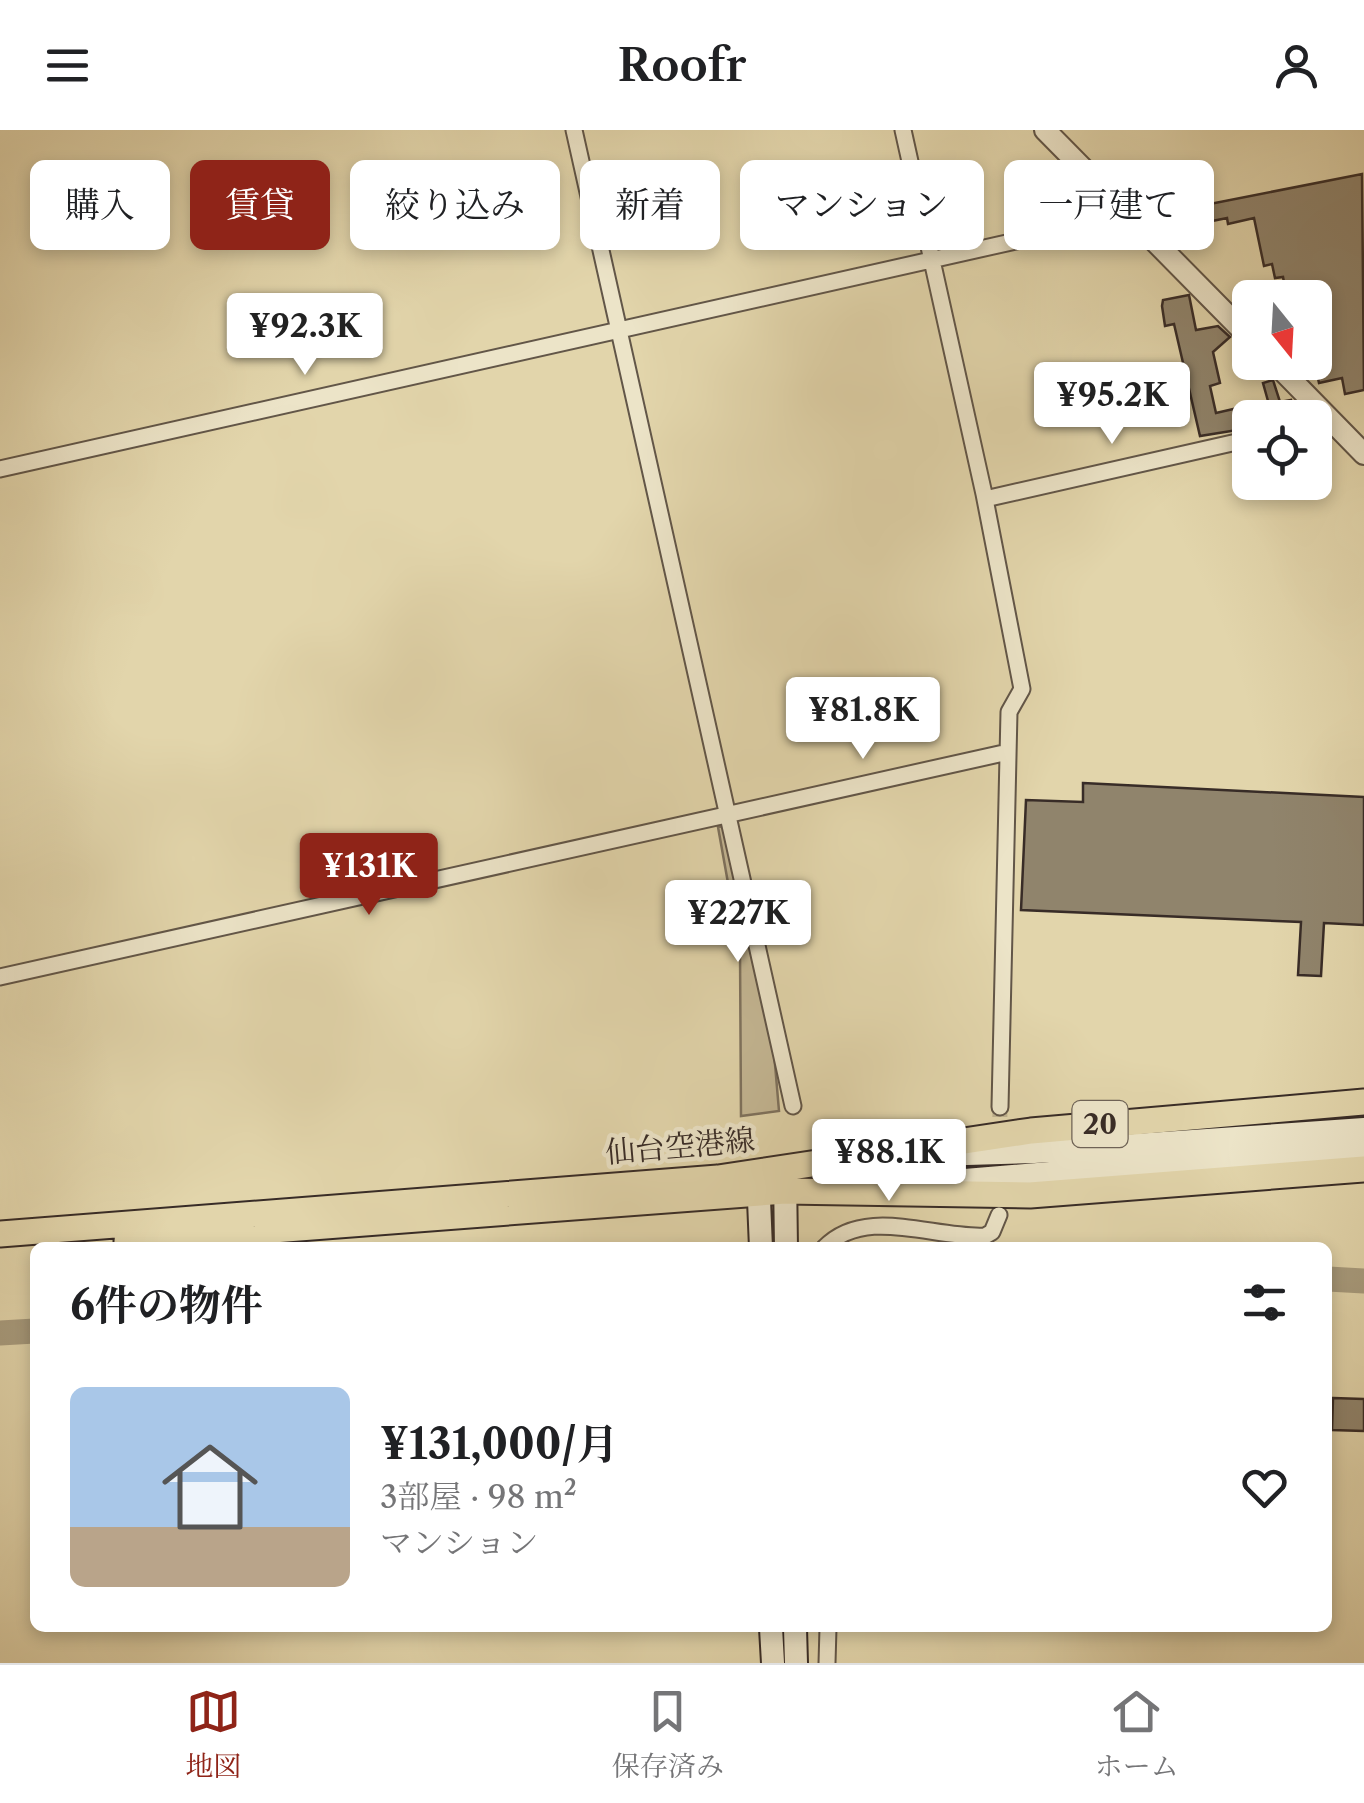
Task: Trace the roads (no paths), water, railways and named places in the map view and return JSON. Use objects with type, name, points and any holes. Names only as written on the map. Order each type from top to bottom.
[{"type":"main road","name":"仙台空港線","points":[[104,1242],[772,1181],[836,1158],[1049,1129],[1364,1102]]},
{"type":"main road","points":[[838,1190],[1272,1144],[1364,1129]]},
{"type":"main road","points":[[836,1158],[1272,1144],[1364,1147]]},
{"type":"main road","name":"仙台空港線","points":[[0,1234],[772,1181],[838,1190],[1030,1195],[1364,1170]]},
{"type":"main road","points":[[762,1242],[772,1181]]},
{"type":"main road","points":[[772,1181],[785,1242]]},
{"type":"main road","name":"仙台空港線","points":[[0,1251],[30,1249]]},
{"type":"main road","points":[[771,1632],[773,1663]]},
{"type":"main road","points":[[796,1632],[796,1663]]},
{"type":"street","points":[[574,130],[793,1106]]},
{"type":"street","points":[[903,130],[985,499],[1022,688],[1010,712],[1000,1108]]},
{"type":"street","points":[[1045,130],[1074,160]]},
{"type":"street","points":[[0,469],[1004,242]]},
{"type":"street","points":[[1161,250],[1232,320]]},
{"type":"street","points":[[1289,380],[1305,400]]},
{"type":"street","points":[[1332,429],[1364,454]]},
{"type":"street","points":[[985,499],[1232,443]]},
{"type":"street","points":[[0,977],[1008,752]]},
{"type":"street","points":[[831,1242],[839,1235],[871,1225],[984,1236],[992,1232],[999,1215]]},
{"type":"street","points":[[827,1663],[828,1632]]},
{"type":"waterway","points":[[1332,1279],[1364,1281]]},
{"type":"waterway","points":[[0,1333],[30,1331]]},
{"type":"tunnel","points":[[999,1186],[1000,1107]]}]
